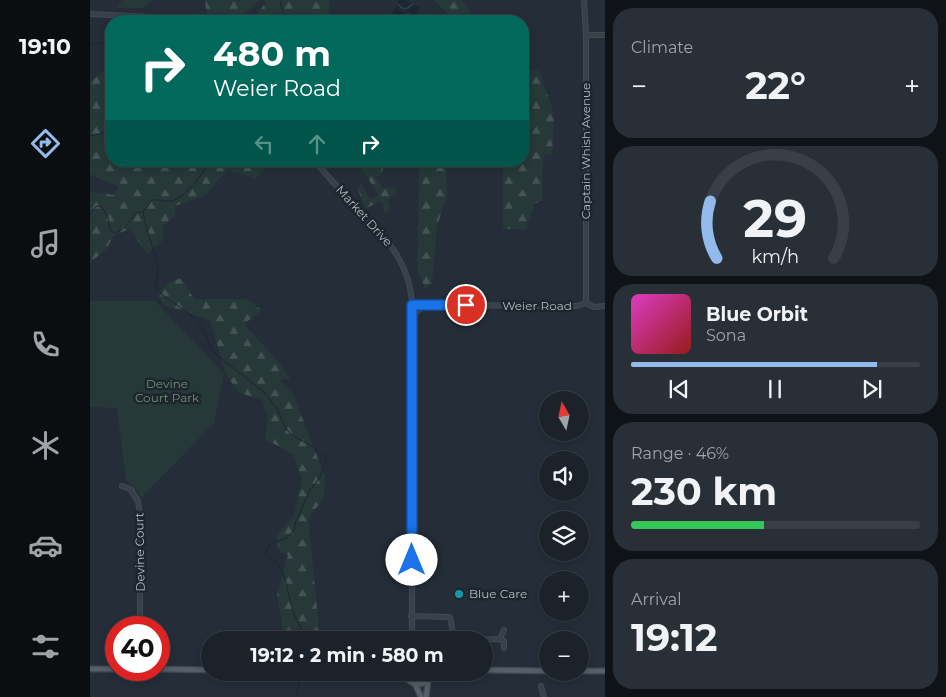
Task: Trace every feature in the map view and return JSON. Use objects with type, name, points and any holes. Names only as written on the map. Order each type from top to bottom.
[{"type":"main road","points":[[90,669],[105,669]]},
{"type":"main road","points":[[170,669],[201,670]]},
{"type":"main road","points":[[493,670],[539,671]]},
{"type":"main road","points":[[589,671],[605,671]]},
{"type":"main road","points":[[410,681],[415,684],[422,697]]},
{"type":"main road","points":[[415,684],[428,682],[426,697]]},
{"type":"street","name":"Captain Whish Avenue","points":[[584,0],[586,35],[586,303]]},
{"type":"street","points":[[90,14],[111,15]]},
{"type":"street","points":[[586,35],[605,35]]},
{"type":"street","name":"Market Drive","points":[[321,167],[385,237],[398,255],[410,283],[412,305]]},
{"type":"street","name":"Weier Road","points":[[412,305],[577,306],[586,303],[594,306],[605,306]]},
{"type":"street","points":[[412,305],[412,631]]},
{"type":"street","points":[[412,320],[419,309],[427,305]]},
{"type":"street","name":"Devine Court","points":[[122,486],[132,490],[138,501],[140,514],[140,616]]},
{"type":"street","points":[[411,616],[450,617],[454,638],[462,640],[500,639],[504,641],[504,648]]},
{"type":"street","points":[[500,639],[504,630]]},
{"type":"street","points":[[541,686],[544,697]]},
{"type":"green space","points":[[122,0],[153,0],[143,8],[117,8]]},
{"type":"green space","points":[[205,0],[260,0],[244,15],[206,15]]},
{"type":"green space","points":[[264,0],[329,0],[329,15],[256,15],[266,2]]},
{"type":"green space","points":[[434,0],[462,0],[471,13],[484,15],[448,15]]},
{"type":"green space","points":[[105,70],[105,167],[266,167],[256,178],[227,170],[206,195],[175,206],[175,215],[162,227],[164,239],[147,254],[130,229],[114,235],[107,248],[90,263],[90,191],[113,195],[119,187],[90,174],[90,82]]},
{"type":"green space","points":[[529,70],[539,71],[554,114],[552,154],[543,156],[542,201],[534,204],[526,229],[503,229],[503,167],[529,167]]},
{"type":"green space","points":[[384,167],[381,176],[374,176],[383,188],[396,188],[396,193],[390,197],[388,202],[391,208],[385,214],[382,201],[366,208],[357,188],[361,184],[370,200],[379,195],[361,168]]},
{"type":"green space","points":[[419,167],[446,167],[447,196],[437,226],[432,284],[425,288],[418,272]]},
{"type":"green space","points":[[181,278],[194,299],[245,299],[262,310],[244,324],[280,364],[289,378],[279,380],[293,394],[325,477],[324,498],[308,518],[319,631],[283,631],[277,595],[288,555],[278,550],[277,535],[294,515],[302,479],[293,454],[265,439],[268,416],[262,400],[238,392],[226,374],[210,320],[164,305],[157,295],[168,283]]},
{"type":"green space","name":"Devine Court Park","points":[[90,301],[155,301],[224,374],[214,423],[141,498],[135,487],[126,480],[117,408],[90,407]]},
{"type":"water","points":[[399,0],[405,0],[420,7],[416,15],[414,15],[396,7]]},
{"type":"water","points":[[395,8],[408,15],[391,15]]},
{"type":"waterway","points":[[280,0],[284,15]]},
{"type":"waterway","points":[[90,45],[105,42]]},
{"type":"waterway","points":[[90,136],[105,133]]},
{"type":"waterway","points":[[206,167],[199,178],[177,199],[171,201],[152,200],[143,212],[158,268],[156,284],[161,294],[196,319],[204,330],[213,352],[264,392],[277,409],[286,429],[327,458],[320,477],[310,490],[294,530],[287,538],[270,544],[265,553],[273,559],[282,572],[293,611],[302,631]]},
{"type":"waterway","points":[[90,214],[96,206],[102,207],[108,218],[110,230],[114,233],[124,228],[135,213],[142,212]]},
{"type":"waterway","points":[[296,697],[299,681]]},
{"type":"place","name":"Blue Care","points":[[459,594]]},
{"type":"route","points":[[412,560],[412,305],[466,305]]}]
